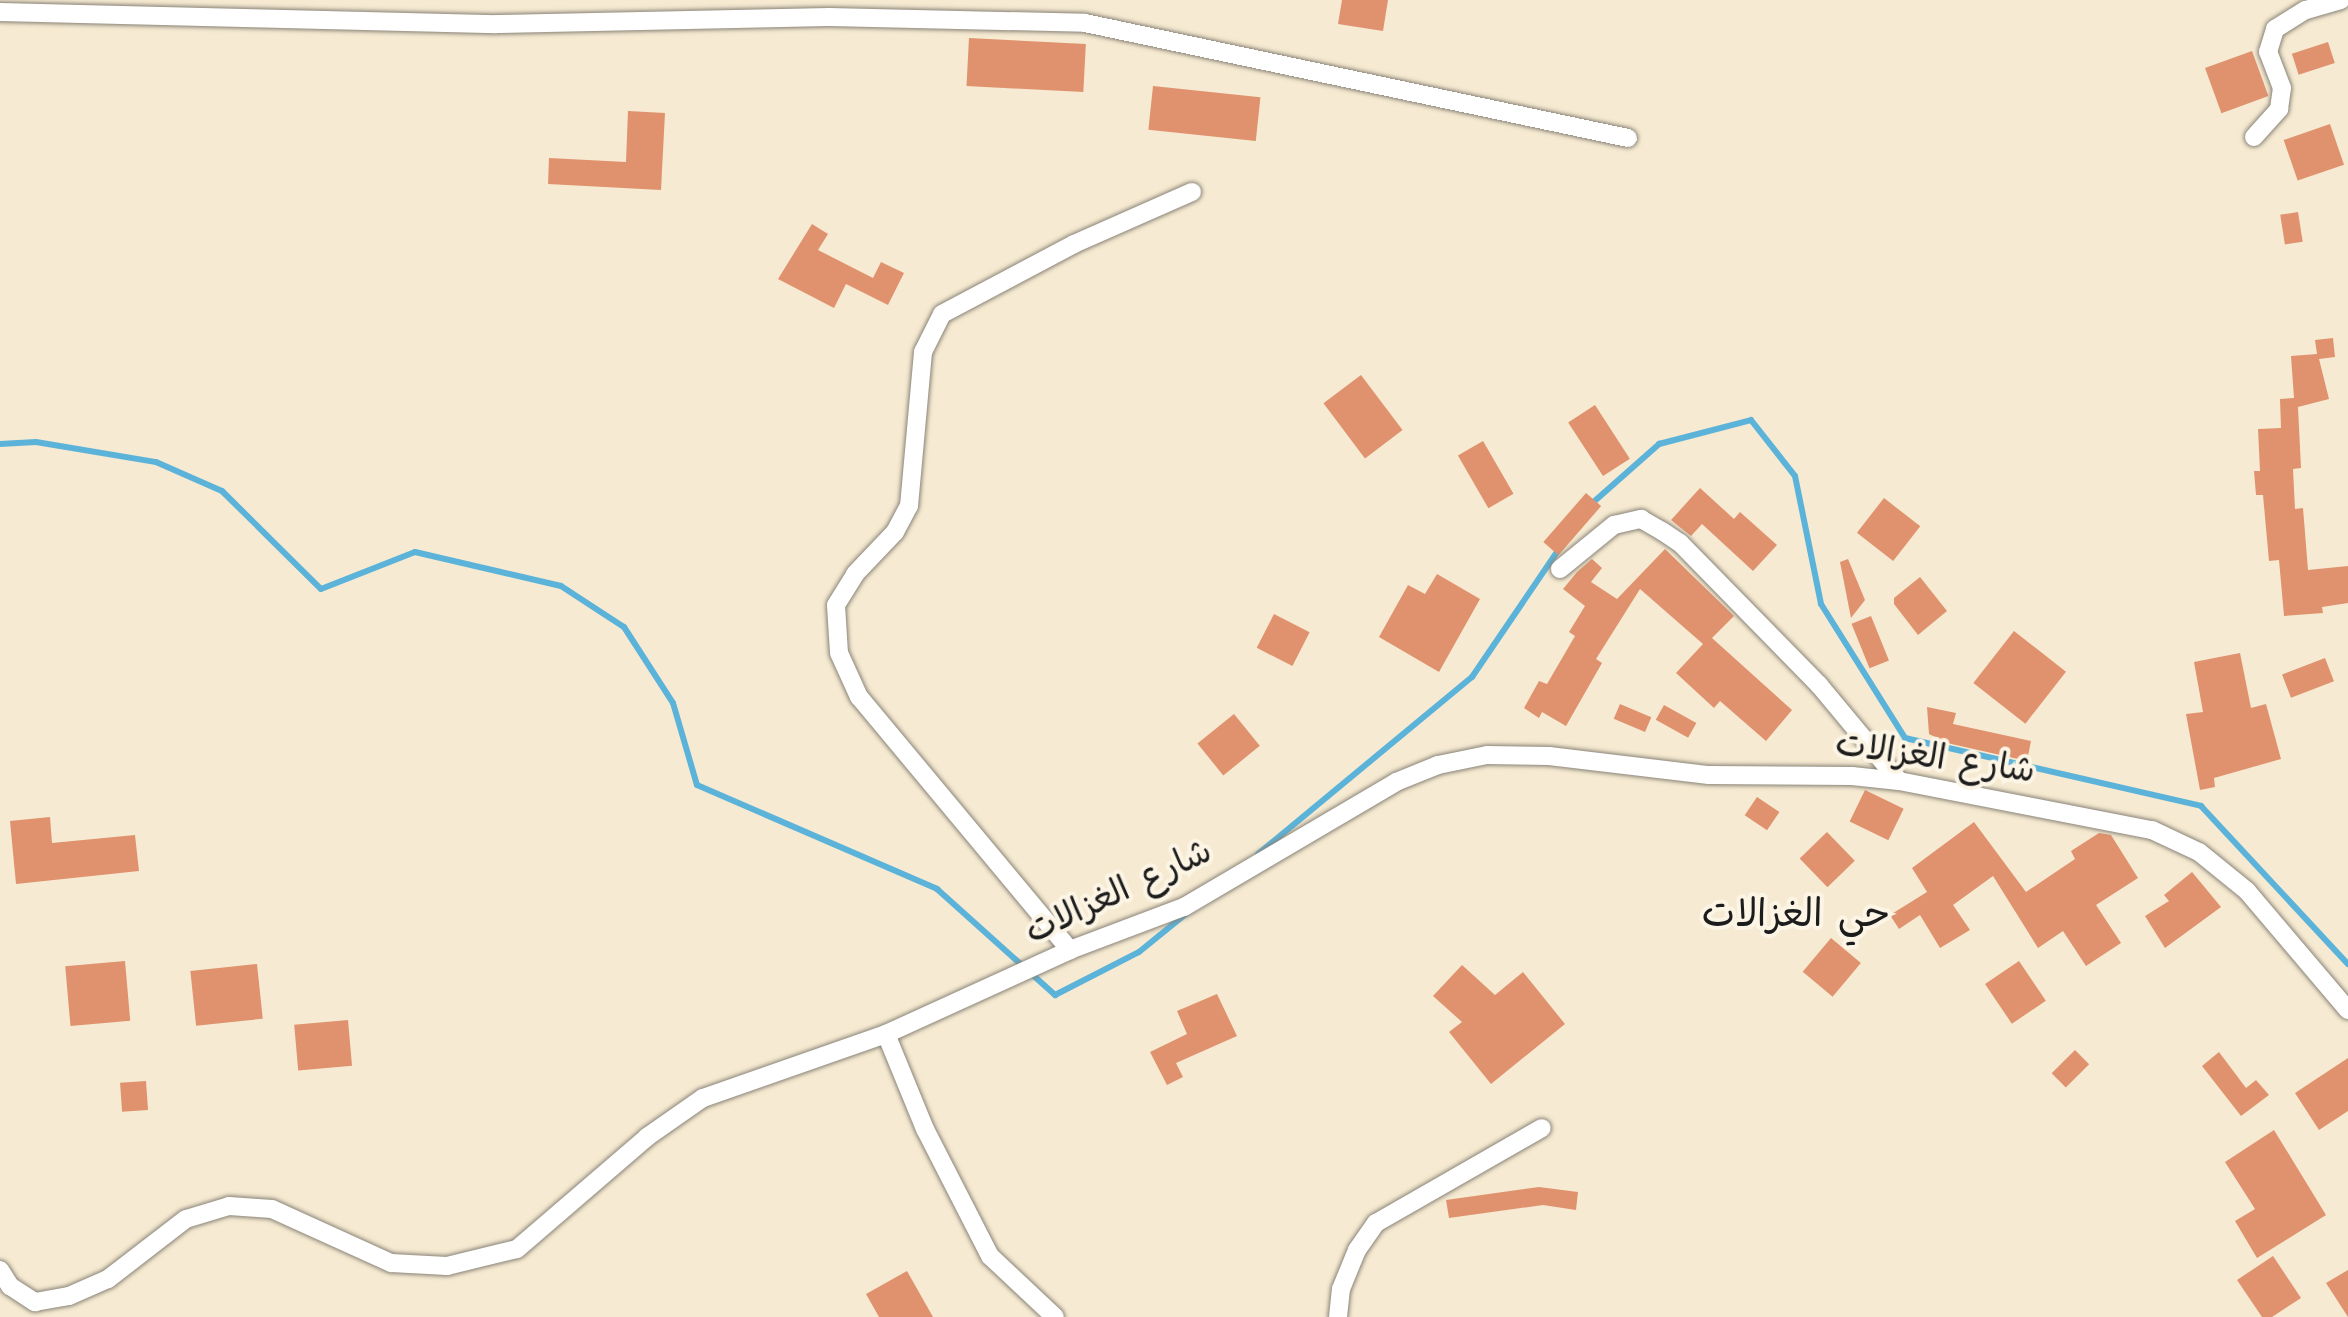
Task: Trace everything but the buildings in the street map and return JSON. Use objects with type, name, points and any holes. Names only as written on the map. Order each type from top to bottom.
[{"type":"street","points":[[2254,137],[2279,109],[2282,88],[2268,52],[2275,29],[2306,10],[2342,0]]},
{"type":"street","points":[[0,12],[496,24],[831,8],[1084,23],[1628,138]]},
{"type":"street","points":[[1070,950],[859,697],[839,653],[836,605],[855,574],[895,532],[909,506],[923,352],[942,314],[1074,244],[1192,192]]},
{"type":"street","points":[[1560,570],[1614,525],[1641,518],[1662,531],[1680,543],[1818,685],[1899,780]]},
{"type":"street","name":"شارع الغزالات","points":[[0,1270],[10,1286],[35,1302],[68,1296],[108,1278],[186,1219],[228,1206],[272,1208],[391,1263],[446,1266],[517,1249],[647,1138],[703,1098],[886,1034],[1070,950],[1184,907],[1396,782],[1438,765],[1487,755],[1549,756],[1709,775],[1899,780],[2132,826],[2200,852],[2247,891],[2285,931],[2348,1010]]},
{"type":"street","points":[[886,1034],[925,1130],[990,1256],[1055,1317]]},
{"type":"street","points":[[1338,1317],[1341,1289],[1357,1250],[1376,1222],[1542,1128]]},
{"type":"waterway","points":[[1589,506],[1659,444],[1751,420],[1795,476],[1821,604],[1905,738],[2201,806],[2348,964]]},
{"type":"waterway","points":[[0,444],[36,442],[156,462],[222,491],[321,589],[415,552],[561,586],[624,627],[673,703],[697,785],[937,889],[1055,995],[1139,952],[1187,913]]},
{"type":"waterway","points":[[1258,854],[1472,677],[1559,549]]},
{"type":"district","name":"حي الغزالات","points":[[1796,917]]}]
